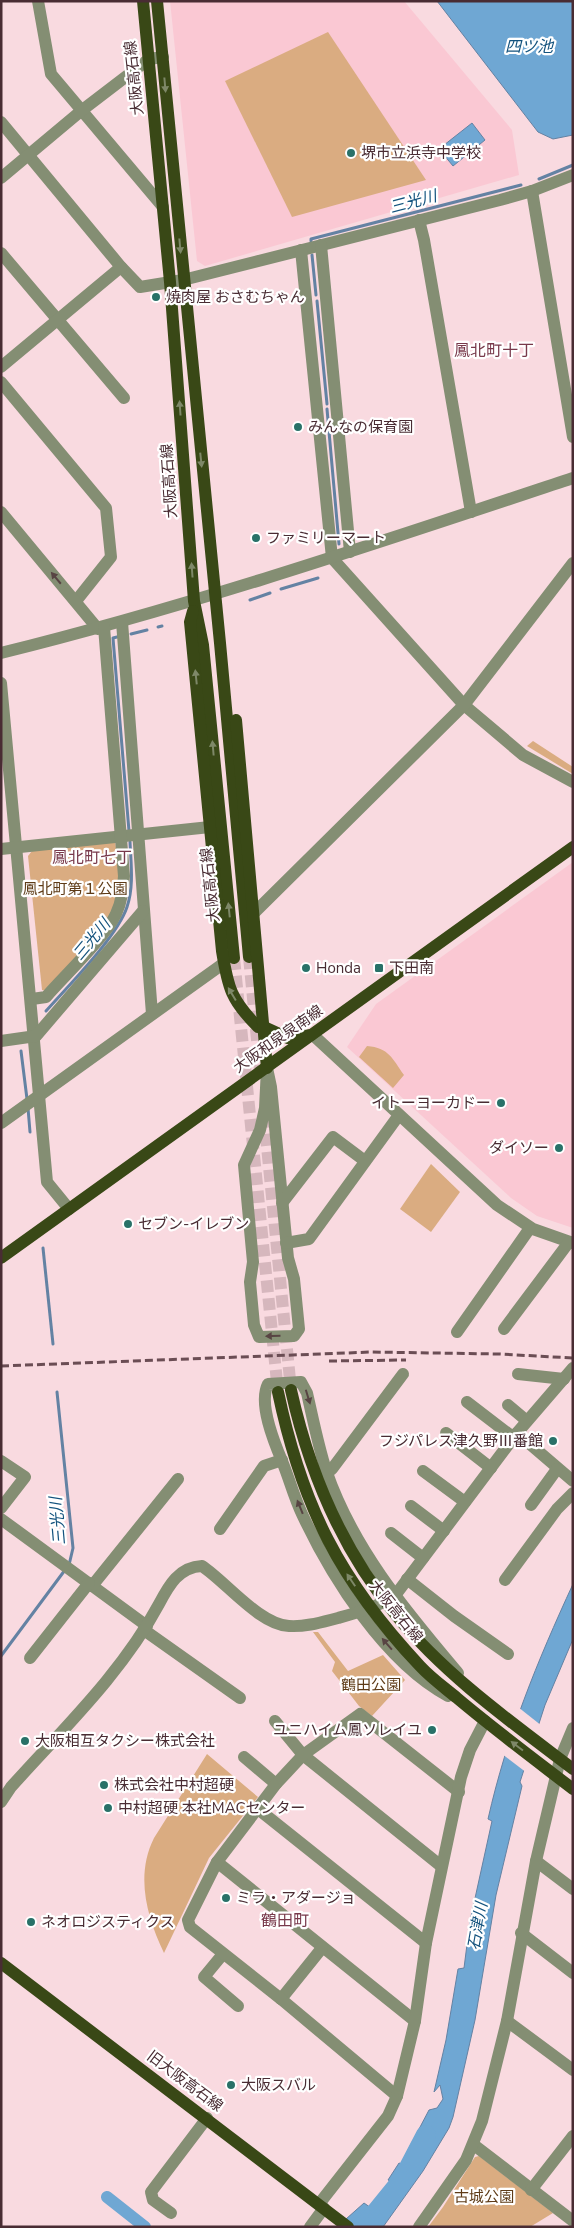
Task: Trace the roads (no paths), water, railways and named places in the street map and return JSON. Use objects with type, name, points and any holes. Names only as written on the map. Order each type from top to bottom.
[{"type":"main road","name":"大阪高石線","points":[[143,1],[163,206],[177,281],[215,595],[248,957]]},
{"type":"main road","name":"大阪高石線","points":[[157,1],[163,57],[177,281],[194,601],[203,645],[229,960]]},
{"type":"main road","points":[[215,595],[228,640],[255,912],[267,1068]]},
{"type":"main road","points":[[194,601],[190,622],[210,827],[229,960],[227,986],[244,1013],[258,1027],[288,1038],[313,1035]]},
{"type":"main road","name":"大阪和泉泉南線","points":[[1,1258],[573,847]]},
{"type":"main road","name":"大阪高石線","points":[[292,1390],[301,1434],[330,1509],[346,1540],[404,1623],[473,1690],[573,1769]]},
{"type":"main road","name":"大阪高石線","points":[[278,1392],[288,1438],[302,1483],[334,1554],[366,1611],[421,1667],[489,1724],[573,1790]]},
{"type":"main road","name":"旧大阪高石線","points":[[1,1963],[348,2227]]},
{"type":"street","points":[[38,1],[51,74],[163,206]]},
{"type":"street","points":[[1,178],[148,58],[163,57]]},
{"type":"street","points":[[1,122],[120,267],[140,286],[177,281],[419,220],[532,191],[573,176]]},
{"type":"street","points":[[532,191],[573,437]]},
{"type":"street","points":[[419,220],[471,512]]},
{"type":"street","points":[[320,245],[332,558],[464,705],[523,755],[573,782]]},
{"type":"street","points":[[303,249],[350,552]]},
{"type":"street","points":[[1,253],[124,398]]},
{"type":"street","points":[[1,367],[120,267]]},
{"type":"street","points":[[1,382],[106,508],[111,557],[76,601]]},
{"type":"street","points":[[1,653],[101,628],[215,595],[573,478]]},
{"type":"street","points":[[1,512],[101,628],[129,835],[143,911],[152,1014]]},
{"type":"street","points":[[255,912],[464,705],[573,563]]},
{"type":"street","points":[[32,999],[46,997],[115,915],[122,898],[129,835],[122,622]]},
{"type":"street","points":[[1,683],[4,749],[36,1036],[37,1097],[47,1182],[68,1209]]},
{"type":"street","points":[[1,849],[210,827]]},
{"type":"street","points":[[1,1041],[36,1036],[143,911]]},
{"type":"street","points":[[1,1124],[229,960]]},
{"type":"street","points":[[313,1035],[497,1205],[530,1228],[571,1242],[504,1329]]},
{"type":"street","points":[[267,1068],[271,1087],[286,1243],[294,1279],[299,1329],[294,1336],[260,1337],[254,1325],[250,1282],[253,1262],[244,1165],[260,1130],[265,1108],[267,1068]]},
{"type":"street","points":[[286,1243],[309,1239],[399,1115]]},
{"type":"street","points":[[282,1203],[333,1138],[365,1161]]},
{"type":"street","points":[[456,1332],[530,1228]]},
{"type":"street","points":[[1,1802],[116,1669],[146,1628],[170,1584],[192,1567],[202,1566],[262,1616],[288,1626],[310,1625],[366,1611],[389,1599],[407,1579],[527,1421],[573,1368]]},
{"type":"street","points":[[327,1472],[332,1469],[403,1374]]},
{"type":"street","points":[[518,1374],[564,1379]]},
{"type":"street","points":[[366,1611],[338,1580],[302,1514],[273,1440],[264,1391],[268,1384],[301,1382],[307,1393],[327,1472],[353,1533],[389,1599]]},
{"type":"street","points":[[467,1402],[516,1435],[572,1479]]},
{"type":"street","points":[[508,1405],[527,1421]]},
{"type":"street","points":[[446,1434],[491,1468]]},
{"type":"street","points":[[220,1529],[264,1466],[282,1460]]},
{"type":"street","points":[[1,1461],[24,1477],[1,1508]]},
{"type":"street","points":[[531,1505],[557,1469]]},
{"type":"street","points":[[423,1471],[465,1502]]},
{"type":"street","points":[[30,1658],[178,1479]]},
{"type":"street","points":[[511,1578],[557,1508],[573,1493]]},
{"type":"street","points":[[411,1506],[444,1531]]},
{"type":"street","points":[[3,1524],[91,1584],[146,1628],[240,1698]]},
{"type":"street","points":[[391,1533],[423,1558]]},
{"type":"street","points":[[407,1579],[454,1616],[508,1654]]},
{"type":"street","points":[[397,2096],[281,1999],[190,1927],[188,1920],[217,1862],[276,1784],[302,1755],[360,1714],[459,1792]]},
{"type":"street","points":[[275,1722],[302,1755],[441,1866]]},
{"type":"street","points":[[310,2227],[326,2209],[388,2116],[397,2096],[415,2021],[426,1943],[441,1866],[459,1792],[470,1750],[489,1724]]},
{"type":"street","points":[[420,2227],[474,2145],[507,2020],[521,1933],[560,1759],[573,1728]]},
{"type":"street","points":[[244,1757],[276,1784]]},
{"type":"street","points":[[258,1809],[426,1943]]},
{"type":"street","points":[[536,1861],[573,1889]]},
{"type":"street","points":[[217,1862],[415,2021]]},
{"type":"street","points":[[521,1933],[573,1973]]},
{"type":"street","points":[[281,1999],[322,1948]]},
{"type":"street","points":[[223,1954],[204,1978],[238,2006]]},
{"type":"street","points":[[507,2020],[573,2070]]},
{"type":"street","points":[[171,2213],[153,2200],[151,2192],[177,2167],[206,2118]]},
{"type":"street","points":[[531,2190],[573,2136]]},
{"type":"street","points":[[474,2145],[573,2221]]},
{"type":"water","name":"四ツ池","points":[[437,1],[573,1],[573,135],[553,139],[538,132]]},
{"type":"water","points":[[472,123],[485,140],[453,166],[439,149]]},
{"type":"water","points":[[573,1584],[573,1639],[545,1705],[520,1782],[522,1786],[496,1895],[475,2020],[449,2128],[423,2171],[383,2227],[337,2227],[364,2203],[377,2212],[381,2212],[381,2209],[397,2190],[397,2184],[388,2180],[399,2163],[410,2167],[414,2159],[408,2150],[429,2110],[437,2108],[443,2099],[440,2085],[434,2092],[446,2040],[458,1969],[464,1968],[470,1921],[492,1821],[488,1819],[504,1758],[524,1699]]},
{"type":"waterway","name":"三光川","points":[[539,179],[573,165]]},
{"type":"waterway","name":"三光川","points":[[311,241],[311,239],[521,185]]},
{"type":"waterway","name":"三光川","points":[[312,255],[316,295]]},
{"type":"waterway","name":"三光川","points":[[317,301],[327,404]]},
{"type":"waterway","name":"三光川","points":[[327,409],[339,544]]},
{"type":"waterway","name":"三光川","points":[[281,589],[318,578]]},
{"type":"waterway","name":"三光川","points":[[250,600],[270,593]]},
{"type":"waterway","name":"三光川","points":[[158,627],[162,626]]},
{"type":"waterway","name":"三光川","points":[[131,634],[147,630]]},
{"type":"waterway","name":"三光川","points":[[117,637],[113,638],[129,831]]},
{"type":"waterway","name":"三光川","points":[[46,1011],[91,961],[122,919],[131,891],[130,842]]},
{"type":"waterway","name":"三光川","points":[[21,1051],[27,1099]]},
{"type":"waterway","name":"三光川","points":[[28,1108],[30,1132]]},
{"type":"waterway","name":"三光川","points":[[43,1248],[53,1344]]},
{"type":"waterway","name":"三光川","points":[[57,1392],[73,1548],[69,1565]]},
{"type":"waterway","name":"三光川","points":[[1,1656],[65,1570]]},
{"type":"waterway","name":"石津川","points":[[364,2227],[403,2179],[426,2135]]},
{"type":"waterway","points":[[107,2197],[145,2227]]},
{"type":"tunnel","points":[[249,957],[261,1081]]},
{"type":"tunnel","points":[[234,958],[278,1392]]},
{"type":"tunnel","points":[[264,1116],[291,1390]]},
{"type":"railway","points":[[1,1366],[372,1352],[499,1354],[573,1358]]},
{"type":"railway","points":[[329,1361],[406,1360]]},
{"type":"place","name":"堺市立浜寺中学校","points":[[351,153]]},
{"type":"place","name":"焼肉屋 おさむちゃん","points":[[156,297]]},
{"type":"place","name":"みんなの保育園","points":[[298,427]]},
{"type":"place","name":"ファミリーマート","points":[[256,538]]},
{"type":"place","name":"Honda","points":[[306,968]]},
{"type":"place","name":"下田南","points":[[379,968]]},
{"type":"place","name":"イトーヨーカドー","points":[[501,1103]]},
{"type":"place","name":"ダイソー","points":[[559,1148]]},
{"type":"place","name":"セブン-イレブン","points":[[128,1224]]},
{"type":"place","name":"フジパレス津久野Ⅲ番館","points":[[553,1441]]},
{"type":"place","name":"ユニハイム鳳ソレイユ","points":[[432,1730]]},
{"type":"place","name":"大阪相互タクシー株式会社","points":[[25,1741]]},
{"type":"place","name":"株式会社中村超硬","points":[[104,1785]]},
{"type":"place","name":"中村超硬 本社MACセンター","points":[[108,1808]]},
{"type":"place","name":"ミラ・アダージョ","points":[[226,1898]]},
{"type":"place","name":"ネオロジスティクス","points":[[31,1922]]},
{"type":"place","name":"大阪スバル","points":[[231,2085]]},
{"type":"district","name":"鳳北町十丁","points":[[494,350]]},
{"type":"district","name":"鳳北町七丁","points":[[92,857]]},
{"type":"district","name":"鶴田町","points":[[285,1920]]},
{"type":"park label","name":"鳳北町第１公園","points":[[75,889]]},
{"type":"park label","name":"鶴田公園","points":[[371,1685]]},
{"type":"park label","name":"古城公園","points":[[484,2197]]}]
